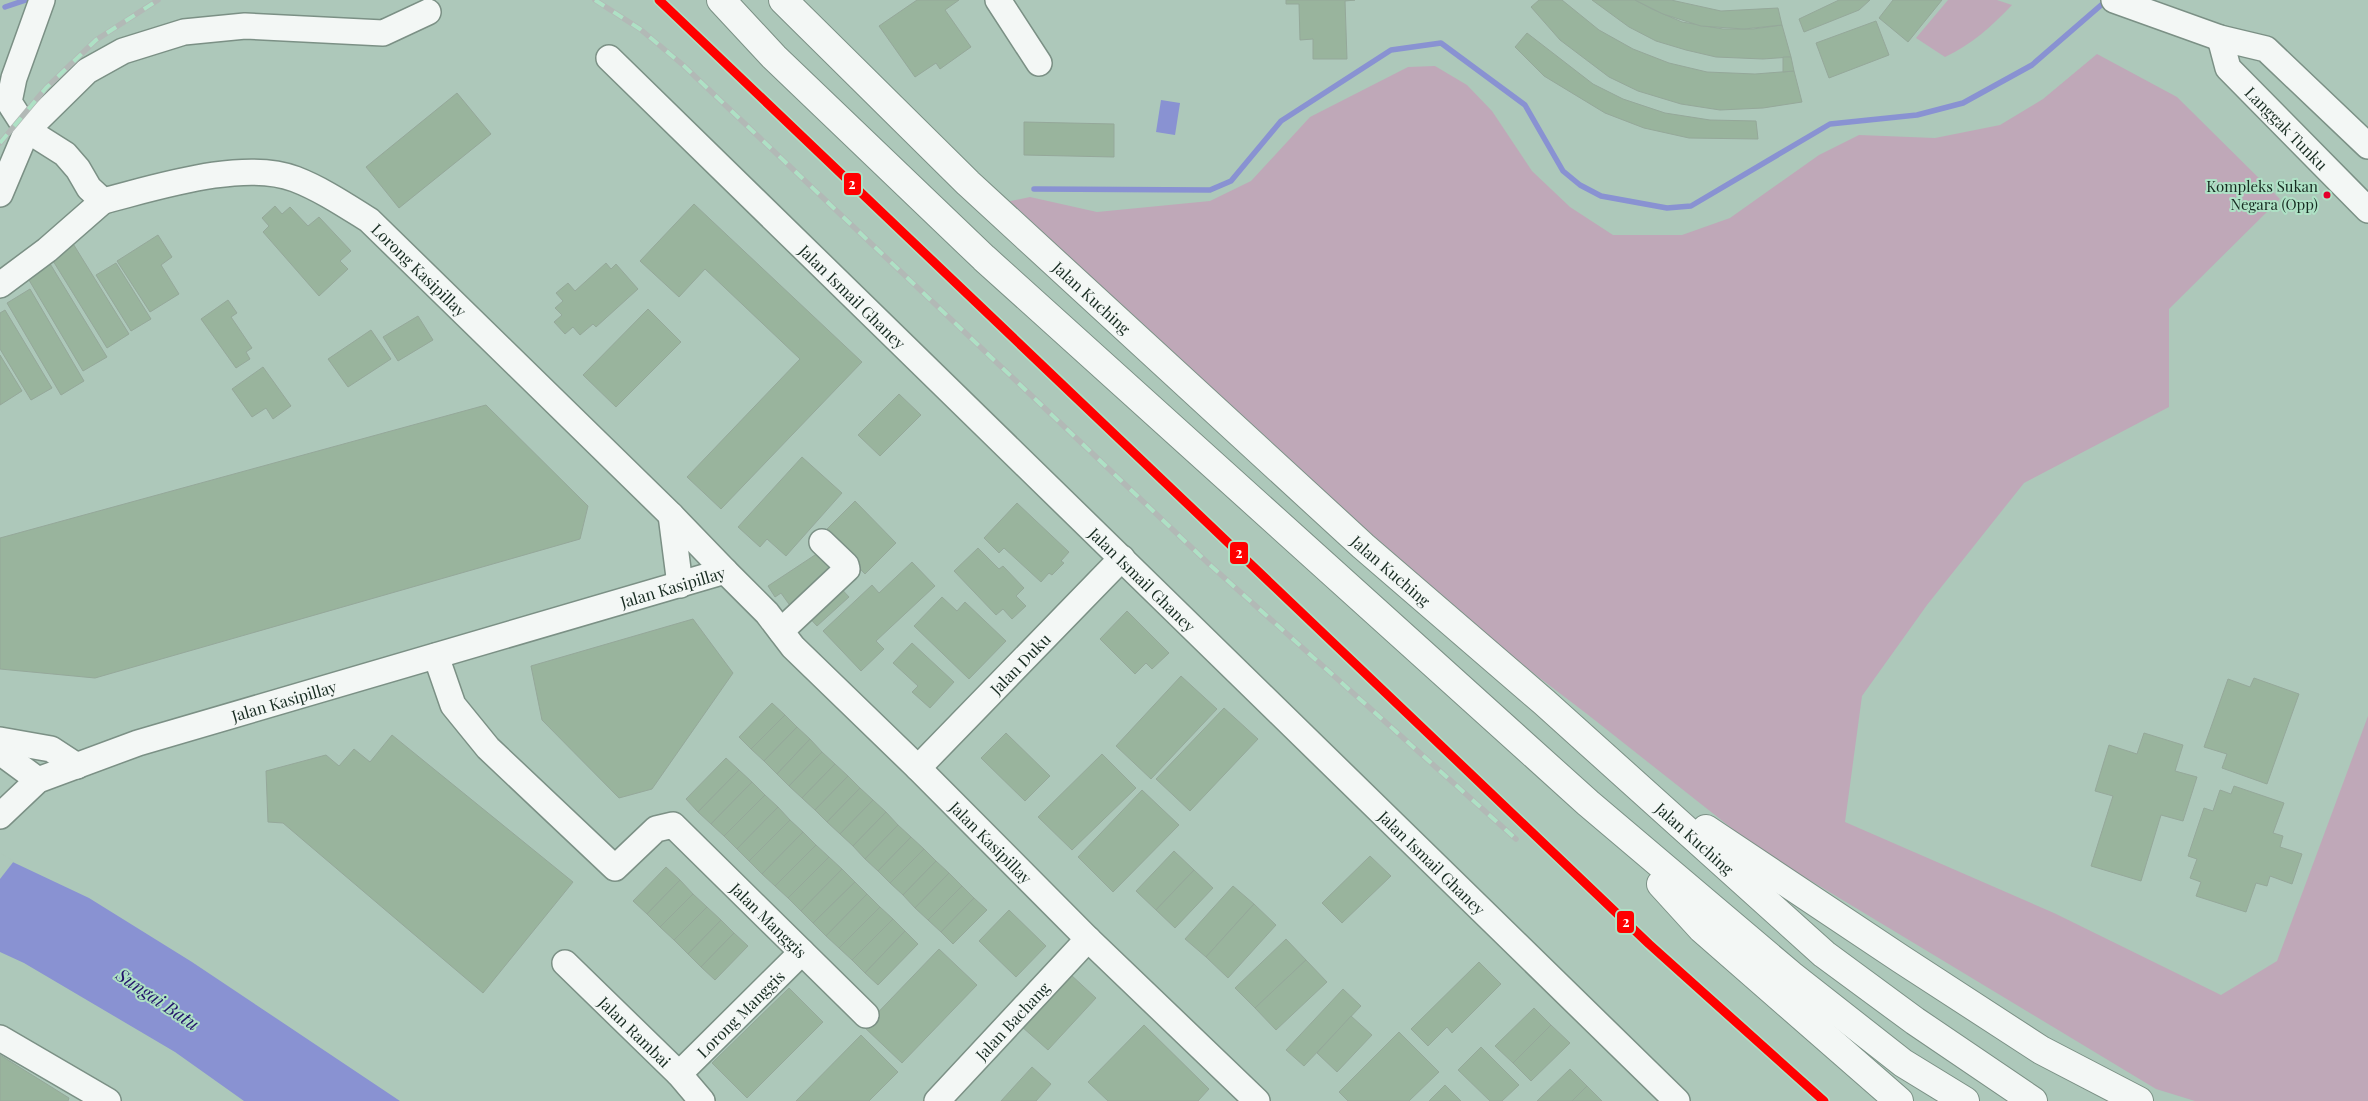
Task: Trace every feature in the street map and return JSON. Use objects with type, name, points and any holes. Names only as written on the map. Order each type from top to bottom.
[{"type":"highway","points":[[721,0],[774,57],[991,264],[1588,803],[1791,975],[1903,1062],[1965,1101]]},
{"type":"highway","name":"Jalan Kuching","points":[[783,0],[968,183],[1348,532],[1627,777],[1824,954],[1915,1021],[2033,1101]]},
{"type":"highway","points":[[787,0],[808,26]]},
{"type":"highway","points":[[1627,777],[2041,1050],[2139,1101]]},
{"type":"highway","points":[[1588,803],[1702,929],[1899,1101]]},
{"type":"street","points":[[42,0],[10,92],[9,102],[27,130],[65,154],[78,169],[89,188],[103,201]]},
{"type":"street","points":[[998,0],[1039,63]]},
{"type":"street","points":[[2122,3],[2220,38],[2266,49],[2368,146]]},
{"type":"street","points":[[0,194],[27,130],[87,71],[123,51],[184,32],[246,26],[383,33],[428,12]]},
{"type":"street","name":"Langgak Tunku","points":[[2220,38],[2228,68],[2368,210]]},
{"type":"street","name":"Jalan Ismail Ghaney","points":[[609,58],[1677,1101]]},
{"type":"street","name":"Lorong Kasipillay","points":[[0,285],[48,250],[103,201],[191,179],[257,173],[294,179],[321,191],[369,220],[672,515],[725,571]]},
{"type":"street","points":[[672,515],[680,585]]},
{"type":"street","points":[[781,631],[847,569],[846,565],[822,542]]},
{"type":"street","name":"Jalan Duku","points":[[918,768],[1122,558]]},
{"type":"street","name":"Jalan Kasipillay","points":[[0,816],[38,780],[138,743],[725,571],[767,613],[794,647],[918,768],[1088,939],[1257,1101]]},
{"type":"street","name":"Jalan Manggis","points":[[436,656],[453,705],[488,748],[616,868],[656,829],[673,824],[866,1015]]},
{"type":"street","points":[[0,740],[51,750],[77,766]]},
{"type":"street","points":[[0,752],[38,780]]},
{"type":"street","name":"Jalan Bachang","points":[[937,1101],[1088,939]]},
{"type":"street","name":"Lorong Manggis","points":[[679,1074],[802,952]]},
{"type":"street","name":"Jalan Rambai","points":[[565,963],[679,1074],[702,1101]]},
{"type":"street","points":[[0,1038],[108,1101]]},
{"type":"shaded area","points":[[1948,0],[1997,0],[2012,5],[1981,34],[1945,57],[1916,38]]},
{"type":"shaded area","points":[[2097,54],[2177,97],[2280,199],[2169,309],[2169,407],[2024,483],[1927,605],[1862,696],[1845,822],[2054,913],[2221,995],[2277,961],[2368,716],[2368,1101],[2195,1101],[2156,1089],[1758,849],[1587,714],[1470,625],[1006,202],[1030,197],[1097,212],[1210,201],[1251,181],[1310,117],[1408,67],[1435,66],[1467,85],[1492,111],[1532,171],[1570,207],[1613,235],[1682,235],[1730,218],[1819,155],[1859,135],[1935,138],[2000,125],[2043,99]]},
{"type":"water","points":[[1161,100],[1180,103],[1175,135],[1156,132]]},
{"type":"water","name":"Sungai Batu","points":[[0,856],[89,898],[192,962],[400,1101],[244,1101],[175,1052],[24,963],[0,952]]},
{"type":"pier","points":[[0,853],[14,861],[0,879]]},
{"type":"building","points":[[917,0],[959,0],[945,10],[971,47],[940,69],[936,63],[915,77],[879,26]]},
{"type":"building","points":[[1286,0],[1355,0],[1345,1],[1347,59],[1313,59],[1313,39],[1300,40],[1299,4],[1286,4]]},
{"type":"building","points":[[1539,0],[1562,0],[1599,30],[1633,49],[1669,63],[1707,72],[1755,74],[1794,71],[1802,102],[1763,108],[1720,110],[1681,104],[1638,91],[1609,77],[1560,40],[1531,7]]},
{"type":"building","points":[[1592,0],[1635,0],[1682,22],[1723,29],[1753,29],[1782,25],[1791,57],[1763,59],[1716,57],[1686,50],[1656,41],[1629,27]]},
{"type":"building","points":[[1635,0],[1671,0],[1721,11],[1778,8],[1782,25],[1744,29],[1701,26],[1663,14]]},
{"type":"building","points":[[1839,0],[1870,0],[1859,10],[1804,32],[1799,19]]},
{"type":"building","points":[[1893,0],[1942,0],[1908,42],[1879,18]]},
{"type":"building","points":[[1876,21],[1889,55],[1829,78],[1816,43]]},
{"type":"building","points":[[1527,33],[1593,84],[1623,99],[1665,113],[1710,120],[1756,121],[1758,139],[1689,138],[1644,128],[1605,113],[1544,76],[1515,47]]},
{"type":"building","points":[[1783,57],[1791,57],[1794,71],[1783,72]]},
{"type":"building","points":[[457,93],[491,134],[399,208],[366,167]]},
{"type":"building","points":[[1024,122],[1114,124],[1114,157],[1024,155]]},
{"type":"building","points":[[694,204],[862,362],[721,509],[687,477],[800,359],[705,269],[679,297],[640,261]]},
{"type":"building","points":[[275,206],[282,214],[290,207],[308,226],[319,217],[351,251],[340,261],[348,269],[319,296],[263,232],[269,226],[262,218]]},
{"type":"building","points":[[158,235],[172,257],[161,265],[179,294],[150,312],[117,261]]},
{"type":"building","points":[[72,242],[129,334],[107,348],[50,256]]},
{"type":"building","points":[[49,262],[107,357],[83,371],[26,275]]},
{"type":"building","points":[[116,263],[151,319],[131,331],[96,275]]},
{"type":"building","points":[[606,263],[611,269],[616,264],[638,289],[596,327],[593,324],[580,335],[573,327],[565,334],[554,322],[562,315],[555,308],[563,301],[556,293],[568,283],[575,291]]},
{"type":"building","points":[[30,289],[84,381],[61,395],[7,303]]},
{"type":"building","points":[[228,300],[237,313],[231,317],[252,348],[246,352],[250,359],[236,368],[201,319]]},
{"type":"building","points":[[648,309],[681,342],[616,407],[583,375]]},
{"type":"building","points":[[5,310],[52,388],[31,400],[0,349],[0,313]]},
{"type":"building","points":[[418,316],[433,340],[398,361],[383,337]]},
{"type":"building","points":[[371,330],[391,359],[348,387],[328,359]]},
{"type":"building","points":[[0,355],[22,391],[0,405]]},
{"type":"building","points":[[263,367],[291,406],[273,419],[266,408],[252,417],[232,389]]},
{"type":"building","points":[[899,394],[921,415],[880,456],[858,435]]},
{"type":"building","points":[[486,405],[588,506],[580,539],[95,678],[0,669],[0,538]]},
{"type":"building","points":[[802,457],[842,493],[786,556],[767,539],[760,547],[738,527]]},
{"type":"building","points":[[855,501],[896,543],[865,574],[824,532]]},
{"type":"building","points":[[1017,503],[1069,552],[1061,561],[1064,563],[1052,575],[1049,573],[1041,582],[1004,548],[999,553],[984,538]]},
{"type":"building","points":[[978,548],[999,569],[1003,566],[1024,588],[1016,596],[1026,606],[1012,619],[1003,609],[996,615],[954,571]]},
{"type":"building","points":[[821,551],[838,576],[791,607],[781,593],[775,597],[768,586]]},
{"type":"building","points":[[912,562],[935,586],[876,641],[884,649],[861,671],[823,631],[872,585],[879,593]]},
{"type":"building","points":[[836,583],[849,597],[817,626],[804,612]]},
{"type":"building","points":[[942,597],[957,611],[965,602],[1006,641],[969,679],[914,626]]},
{"type":"building","points":[[1127,611],[1169,653],[1152,669],[1146,663],[1135,674],[1100,639]]},
{"type":"building","points":[[693,619],[733,673],[652,789],[619,798],[542,720],[531,666]]},
{"type":"building","points":[[912,643],[954,682],[930,708],[912,692],[918,686],[893,663]]},
{"type":"building","points":[[1181,676],[1217,709],[1151,779],[1116,746]]},
{"type":"building","points":[[2254,678],[2299,694],[2267,784],[2222,768],[2227,754],[2204,747],[2228,679],[2250,687]]},
{"type":"building","points":[[772,703],[785,715],[751,749],[739,737]]},
{"type":"building","points":[[1224,708],[1258,739],[1190,811],[1156,779]]},
{"type":"building","points":[[785,715],[797,727],[764,761],[751,749]]},
{"type":"building","points":[[797,727],[810,739],[777,774],[764,761]]},
{"type":"building","points":[[1006,733],[1050,776],[1025,801],[981,758]]},
{"type":"building","points":[[2144,733],[2183,745],[2175,771],[2197,777],[2183,821],[2161,815],[2141,881],[2091,866],[2113,796],[2095,791],[2109,745],[2137,754]]},
{"type":"building","points":[[392,735],[573,882],[483,993],[283,823],[268,822],[266,771],[326,755],[339,766],[354,749],[370,762]]},
{"type":"building","points":[[810,739],[822,752],[789,786],[777,774]]},
{"type":"building","points":[[822,752],[835,764],[802,798],[789,786]]},
{"type":"building","points":[[1102,754],[1136,788],[1072,850],[1038,817]]},
{"type":"building","points":[[726,758],[739,770],[698,812],[686,799]]},
{"type":"building","points":[[835,764],[848,776],[815,810],[802,798]]},
{"type":"building","points":[[739,770],[752,782],[711,824],[698,812]]},
{"type":"building","points":[[848,776],[860,788],[827,822],[815,810]]},
{"type":"building","points":[[752,782],[765,795],[724,836],[711,824]]},
{"type":"building","points":[[2234,786],[2284,803],[2273,833],[2283,836],[2280,847],[2302,854],[2292,884],[2270,876],[2267,886],[2256,883],[2246,912],[2196,896],[2201,882],[2190,878],[2197,859],[2188,856],[2204,808],[2213,811],[2220,790],[2231,794]]},
{"type":"building","points":[[860,788],[873,800],[840,834],[827,822]]},
{"type":"building","points":[[1142,790],[1179,825],[1113,892],[1078,857]]},
{"type":"building","points":[[765,795],[778,807],[737,849],[724,836]]},
{"type":"building","points":[[873,800],[886,812],[853,846],[840,834]]},
{"type":"building","points":[[778,807],[790,820],[749,861],[737,849]]},
{"type":"building","points":[[886,812],[898,825],[865,859],[853,846]]},
{"type":"building","points":[[790,820],[803,832],[762,874],[749,861]]},
{"type":"building","points":[[898,825],[911,837],[878,871],[865,859]]},
{"type":"building","points":[[803,832],[816,845],[775,886],[762,874]]},
{"type":"building","points":[[911,837],[924,849],[890,883],[878,871]]},
{"type":"building","points":[[816,845],[829,857],[788,898],[775,886]]},
{"type":"building","points":[[924,849],[936,861],[903,895],[890,883]]},
{"type":"building","points":[[1174,851],[1194,870],[1156,910],[1136,891]]},
{"type":"building","points":[[1370,856],[1391,876],[1342,923],[1322,903]]},
{"type":"building","points":[[829,857],[842,869],[801,911],[788,898]]},
{"type":"building","points":[[936,861],[949,873],[915,908],[903,895]]},
{"type":"building","points":[[666,867],[680,880],[647,914],[633,901]]},
{"type":"building","points":[[842,869],[855,882],[813,923],[801,911]]},
{"type":"building","points":[[1194,870],[1213,888],[1175,928],[1156,910]]},
{"type":"building","points":[[949,873],[962,886],[928,920],[915,908]]},
{"type":"building","points":[[680,880],[693,894],[660,927],[647,914]]},
{"type":"building","points":[[855,882],[867,894],[826,936],[813,923]]},
{"type":"building","points":[[962,886],[974,898],[941,932],[928,920]]},
{"type":"building","points":[[1233,886],[1254,904],[1206,957],[1185,939]]},
{"type":"building","points":[[693,894],[707,907],[674,940],[660,927]]},
{"type":"building","points":[[867,894],[880,907],[839,948],[826,936]]},
{"type":"building","points":[[974,898],[987,910],[953,944],[941,932]]},
{"type":"building","points":[[1254,904],[1276,925],[1228,978],[1206,957]]},
{"type":"building","points":[[707,907],[721,920],[688,954],[674,940]]},
{"type":"building","points":[[880,907],[893,919],[852,960],[839,948]]},
{"type":"building","points":[[1009,910],[1046,946],[1016,977],[979,941]]},
{"type":"building","points":[[893,919],[905,931],[865,973],[852,960]]},
{"type":"building","points":[[721,920],[734,933],[701,967],[688,954]]},
{"type":"building","points":[[905,931],[918,944],[878,985],[865,973]]},
{"type":"building","points":[[734,933],[748,946],[715,980],[701,967]]},
{"type":"building","points":[[1286,939],[1306,960],[1255,1008],[1235,988]]},
{"type":"building","points":[[939,949],[977,985],[902,1063],[864,1027]]},
{"type":"building","points":[[1306,960],[1327,982],[1276,1030],[1255,1008]]},
{"type":"building","points":[[1479,962],[1501,984],[1452,1033],[1447,1027],[1428,1046],[1411,1029]]},
{"type":"building","points":[[1070,974],[1096,998],[1048,1050],[1021,1026]]},
{"type":"building","points":[[789,988],[823,1022],[747,1098],[712,1063]]},
{"type":"building","points":[[1343,989],[1361,1006],[1304,1066],[1286,1050]]},
{"type":"building","points":[[1534,1008],[1551,1025],[1513,1063],[1495,1046]]},
{"type":"building","points":[[1351,1016],[1372,1035],[1337,1072],[1317,1053]]},
{"type":"building","points":[[1144,1025],[1209,1089],[1198,1101],[1108,1101],[1088,1082]]},
{"type":"building","points":[[1551,1025],[1570,1043],[1531,1081],[1513,1063]]},
{"type":"building","points":[[1399,1032],[1439,1072],[1409,1101],[1348,1101],[1339,1092]]},
{"type":"building","points":[[861,1035],[898,1072],[869,1101],[796,1101]]},
{"type":"building","points":[[1481,1047],[1519,1085],[1502,1101],[1490,1101],[1458,1070]]},
{"type":"building","points":[[0,1055],[69,1098],[68,1101],[0,1101]]},
{"type":"building","points":[[1032,1067],[1051,1084],[1036,1101],[1001,1101]]},
{"type":"building","points":[[1570,1069],[1587,1086],[1572,1101],[1537,1101]]},
{"type":"building","points":[[1445,1085],[1461,1101],[1429,1101]]},
{"type":"building","points":[[1587,1086],[1602,1101],[1572,1101]]},
{"type":"waterway","points":[[5,7],[26,0]]},
{"type":"waterway","points":[[1034,189],[1210,190],[1231,181],[1281,121],[1391,50],[1441,43],[1525,105],[1563,171],[1580,185],[1601,196],[1667,208],[1691,206],[1830,124],[1917,115],[1963,103],[2032,65],[2107,0]]},
{"type":"railway","points":[[0,143],[46,88],[96,40],[158,0]]},
{"type":"railway","points":[[595,0],[640,29],[683,65],[1209,564],[1516,839]]},
{"type":"transit line","name":"2","points":[[659,0],[1649,944],[1824,1101]]},
{"type":"place","name":"Kompleks Sukan Negara (Opp)","points":[[2327,195]]}]
